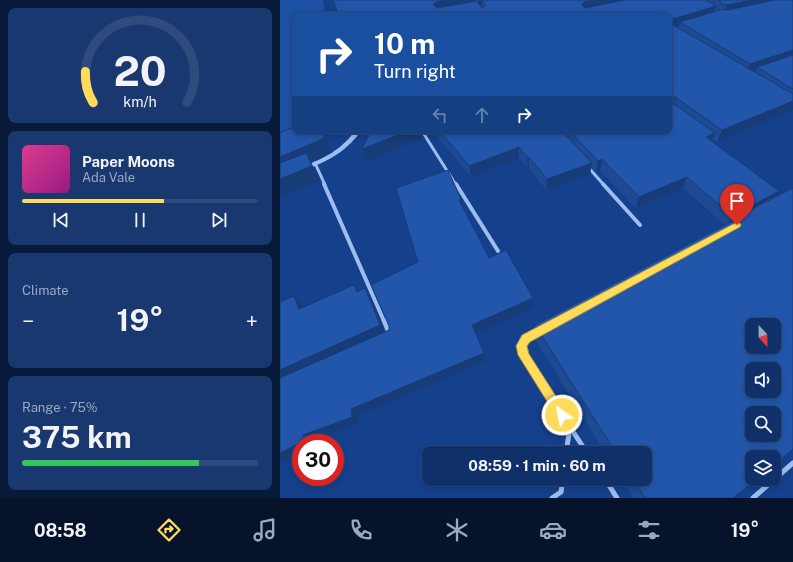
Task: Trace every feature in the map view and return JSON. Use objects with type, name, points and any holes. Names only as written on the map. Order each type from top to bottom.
[{"type":"street","points":[[301,169],[337,154],[350,143],[356,134]]},
{"type":"street","points":[[424,134],[498,251]]},
{"type":"street","points":[[315,164],[390,336],[384,340]]},
{"type":"street","points":[[587,166],[640,225]]},
{"type":"street","points":[[547,327],[526,338],[522,346],[524,355],[582,446]]},
{"type":"street","points":[[567,446],[570,427]]},
{"type":"street","points":[[753,498],[793,463]]},
{"type":"street","points":[[552,498],[561,492],[562,486]]},
{"type":"street","points":[[609,486],[617,498]]},
{"type":"shaded area","points":[[280,0],[323,0],[325,12],[292,12],[292,133],[280,143]]},
{"type":"building","points":[[333,0],[450,0],[436,2],[433,5],[437,8],[476,1],[482,8],[485,5],[482,0],[596,0],[584,2],[582,5],[585,8],[625,0],[706,0],[716,6],[672,20],[672,12],[338,12]]},
{"type":"building","points":[[718,0],[752,0],[727,5],[722,4]]},
{"type":"building","points":[[775,0],[793,0],[793,50],[750,64],[680,22],[720,10],[728,10]]},
{"type":"building","points":[[672,25],[793,94],[793,101],[722,130],[674,96],[672,96]]},
{"type":"building","points":[[793,55],[793,89],[757,67]]},
{"type":"building","points":[[672,102],[715,133],[706,137],[779,191],[732,216],[687,177],[639,197],[602,159],[598,161],[573,134],[672,134]]},
{"type":"building","points":[[292,128],[292,134],[322,134],[325,138],[280,157],[280,132]]},
{"type":"building","points":[[370,134],[400,134],[362,149]]},
{"type":"building","points":[[442,134],[565,134],[592,163],[547,179],[519,147],[469,166]]},
{"type":"building","points":[[306,153],[312,166],[280,179],[280,163]]},
{"type":"building","points":[[448,170],[461,199],[459,200],[489,258],[506,250],[533,298],[472,325],[484,353],[351,409],[352,417],[306,434],[292,434],[292,447],[280,453],[280,378],[389,330],[389,326],[371,285],[418,262],[396,188]]},
{"type":"building","points":[[793,188],[793,449],[781,459],[781,450],[745,450],[745,486],[748,486],[733,498],[645,498],[637,486],[652,486],[652,446],[612,446],[535,325],[744,215],[742,214]]},
{"type":"building","points":[[354,285],[357,292],[365,288],[380,325],[280,370],[280,302],[294,296],[299,309]]},
{"type":"route","points":[[562,415],[524,355],[522,346],[526,338],[737,225]]}]
